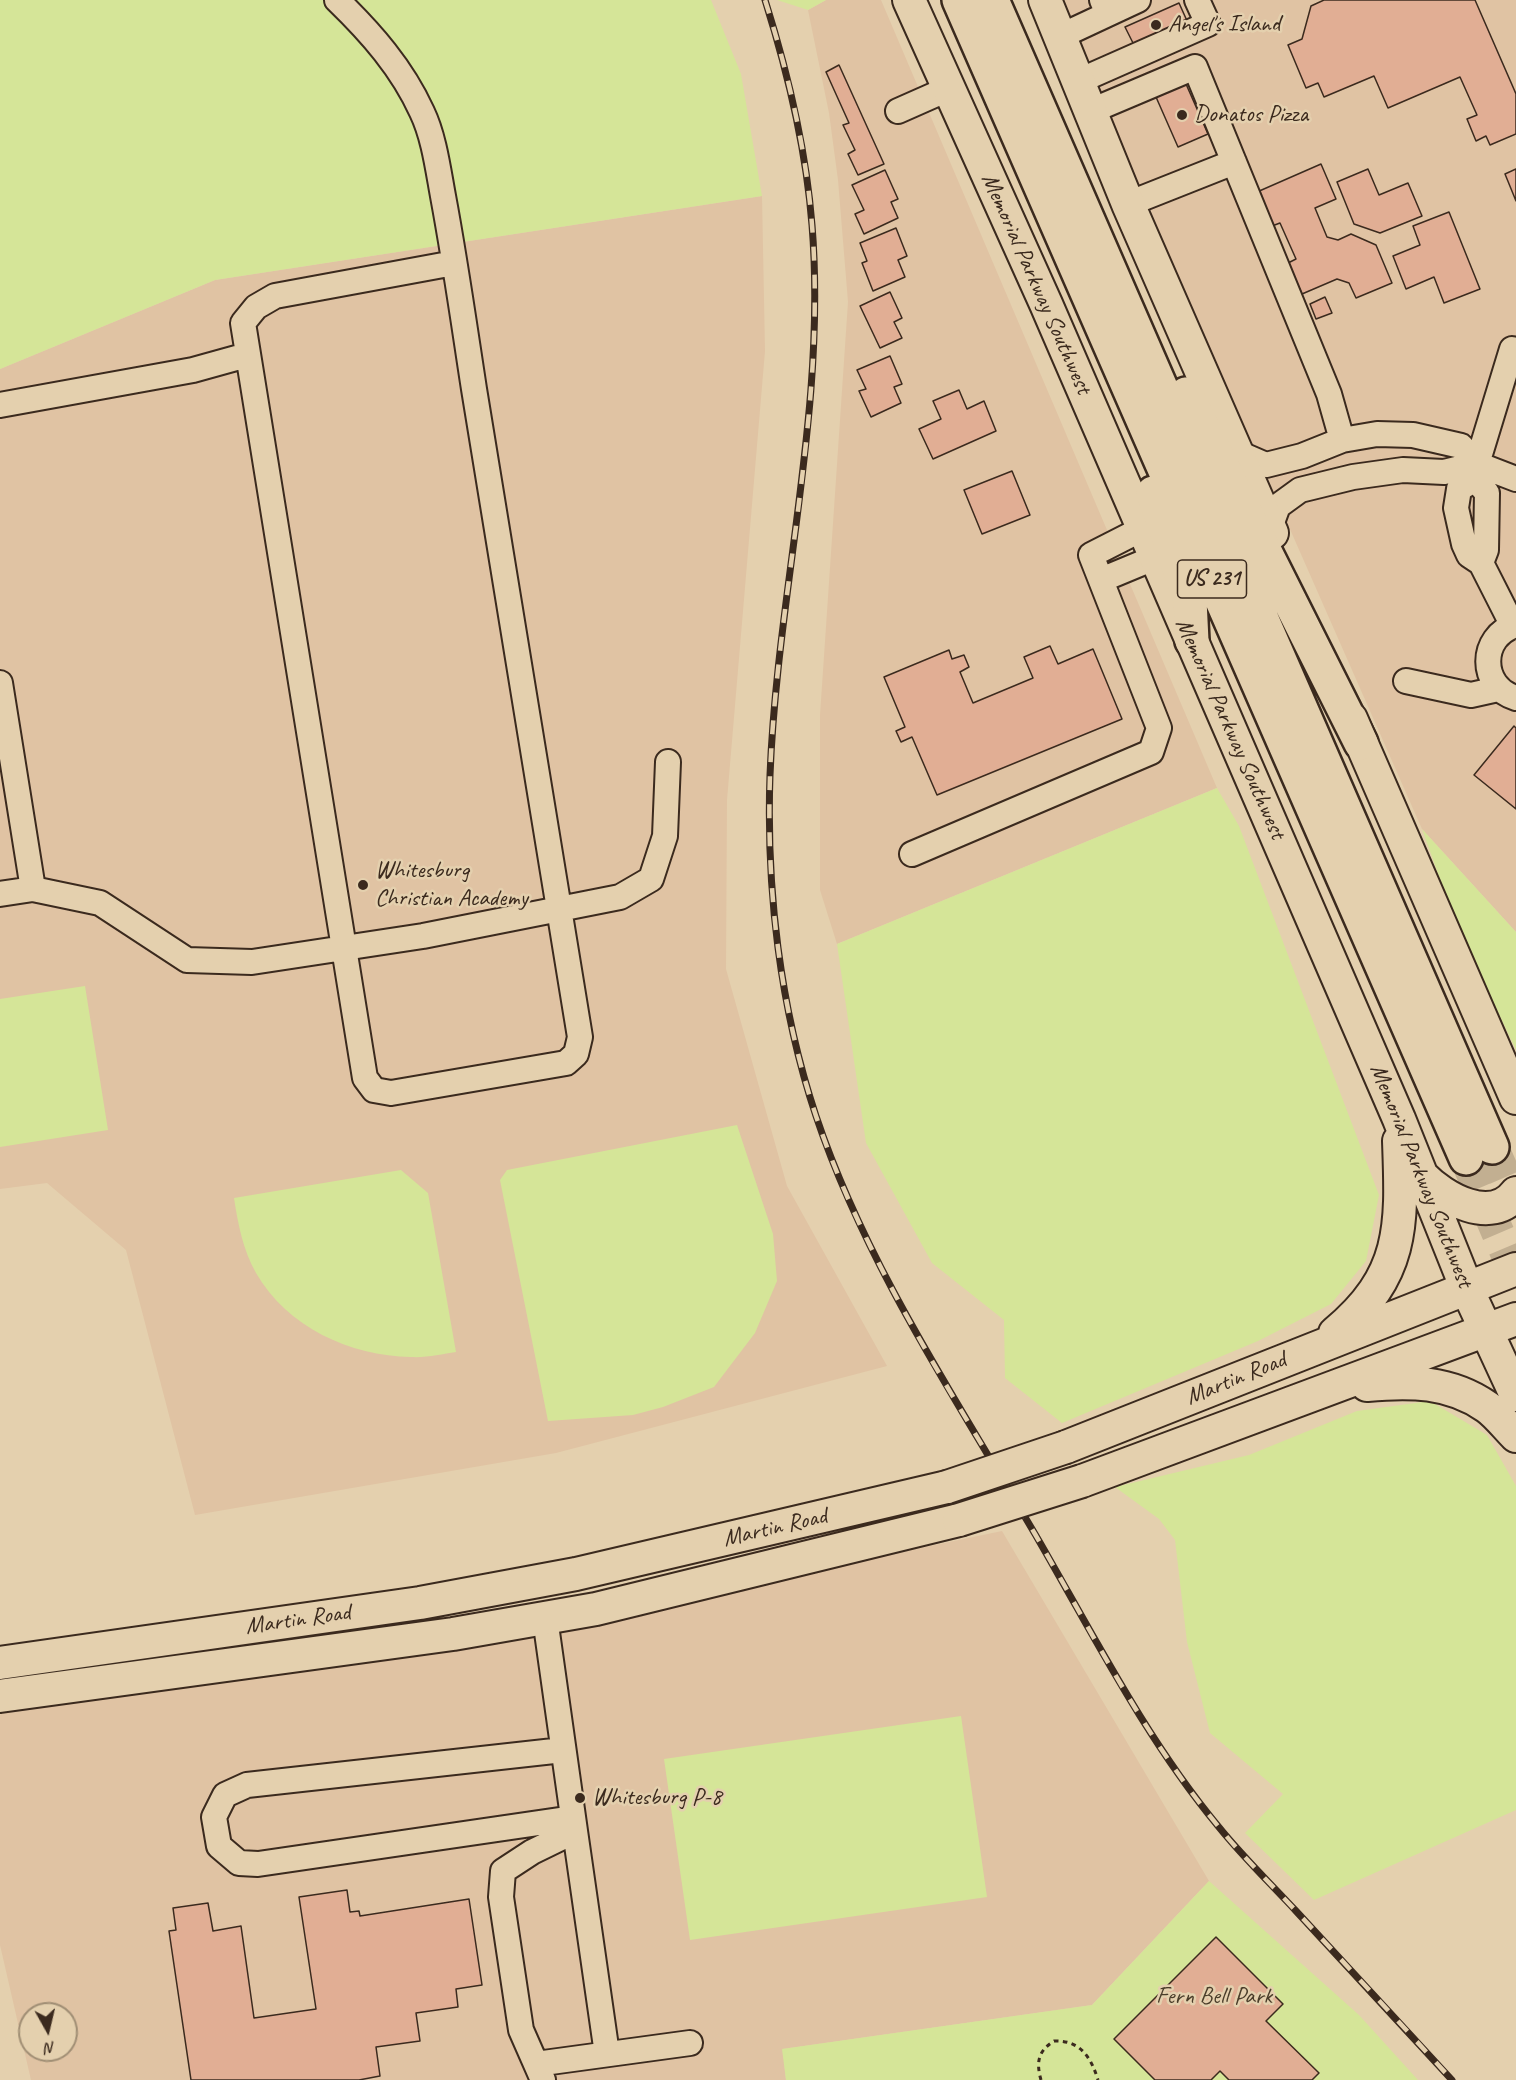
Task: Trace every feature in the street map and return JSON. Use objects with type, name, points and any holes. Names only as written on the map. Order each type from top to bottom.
[{"type":"highway","name":"Memorial Parkway Southwest","points":[[959,0],[1094,271],[1479,1152]]},
{"type":"highway","name":"Memorial Parkway Southwest","points":[[992,0],[1094,271]]},
{"type":"highway","points":[[1192,641],[1190,600],[1127,421],[1087,330],[1094,271],[1143,307],[1361,743]]},
{"type":"main road","name":"Memorial Parkway Southwest","points":[[909,0],[950,88],[1192,641],[1399,1119],[1467,1289],[1516,1395]]},
{"type":"main road","points":[[1045,0],[1128,204],[1516,1098]]},
{"type":"main road","points":[[1322,1344],[1353,1318],[1384,1281],[1399,1232],[1401,1192],[1399,1119]]},
{"type":"main road","points":[[1421,1175],[1435,1189],[1457,1201],[1477,1207],[1497,1208],[1510,1202],[1516,1193]]},
{"type":"main road","name":"Martin Road","points":[[0,1663],[420,1603],[565,1576],[947,1487],[1066,1447],[1516,1269]]},
{"type":"main road","name":"Martin Road","points":[[5,1698],[453,1634],[596,1608],[959,1520],[1082,1481],[1516,1319]]},
{"type":"main road","points":[[1330,1389],[1401,1382],[1454,1388],[1488,1407],[1516,1436]]},
{"type":"street","points":[[337,0],[376,39],[400,72],[423,113],[436,162],[454,263],[580,1037],[576,1054],[566,1063],[391,1093],[374,1090],[365,1078],[346,948],[243,323],[256,307],[275,296],[454,263]]},
{"type":"street","points":[[1061,36],[1105,7],[1138,0]]},
{"type":"street","points":[[1079,81],[1208,24],[1197,0]]},
{"type":"street","points":[[1091,111],[1195,67],[1329,394],[1342,440]]},
{"type":"street","points":[[898,111],[950,88]]},
{"type":"street","points":[[1128,204],[1234,162]]},
{"type":"street","points":[[1507,693],[1491,678],[1488,653],[1502,632],[1515,625],[1481,563],[1469,555],[1456,508],[1459,489],[1476,471],[1512,349]]},
{"type":"street","points":[[0,405],[193,370],[247,355]]},
{"type":"street","points":[[1236,452],[1266,465],[1302,456],[1342,440],[1377,434],[1413,435],[1461,446],[1476,471]]},
{"type":"street","points":[[1270,528],[1278,506],[1300,490],[1353,477],[1403,470],[1476,471],[1516,479]]},
{"type":"street","points":[[912,854],[1151,752],[1159,728],[1091,555],[1142,529]]},
{"type":"street","points":[[1101,580],[1154,558]]},
{"type":"street","points":[[1406,681],[1471,695],[1507,693]]},
{"type":"street","points":[[0,683],[33,889]]},
{"type":"street","points":[[0,894],[33,889],[100,903],[187,960],[252,963],[346,948],[620,897],[651,879],[665,836],[668,762]]},
{"type":"street","points":[[545,1617],[607,2054]]},
{"type":"street","points":[[563,1750],[247,1785],[225,1795],[214,1817],[219,1846],[239,1863],[258,1864],[574,1825]]},
{"type":"street","points":[[574,1825],[503,1871],[501,1897],[521,2030],[539,2072],[607,2054],[690,2043]]},
{"type":"path","points":[[1041,2080],[1037,2067],[1039,2055],[1054,2041],[1066,2040],[1076,2044],[1085,2052],[1094,2067],[1098,2080]]},
{"type":"shaded area","points":[[826,0],[881,0],[1217,788],[837,944],[820,890],[820,715],[848,302],[838,180],[829,113],[808,10]]},
{"type":"shaded area","points":[[1057,0],[1516,0],[1516,932],[1422,829]]},
{"type":"shaded area","name":"Whitesburg Christian Academy","points":[[762,196],[765,351],[727,800],[726,969],[787,1186],[887,1366],[556,1453],[195,1515],[126,1250],[47,1183],[0,1189],[0,369],[215,280]]},
{"type":"shaded area","name":"Whitesburg P-8","points":[[1002,1531],[1209,1881],[1092,2005],[783,2049],[786,2080],[31,2080],[27,2062],[78,2062],[78,2002],[18,2002],[18,2023],[0,1945],[0,1715],[17,1704],[477,1640]]},
{"type":"green space","points":[[0,0],[711,0],[741,74],[762,196],[215,280],[0,369]]},
{"type":"green space","points":[[777,0],[826,0],[808,10]]},
{"type":"green space","points":[[1217,788],[1239,826],[1379,1195],[1366,1261],[1331,1304],[1258,1341],[1062,1423],[1005,1378],[1004,1320],[932,1263],[866,1143],[837,944]]},
{"type":"green space","points":[[1422,829],[1516,932],[1516,1050],[1456,924]]},
{"type":"green space","points":[[85,986],[108,1130],[0,1147],[0,999]]},
{"type":"green space","points":[[737,1125],[773,1234],[777,1281],[755,1333],[714,1387],[663,1407],[633,1415],[548,1421],[500,1180],[507,1170]]},
{"type":"green space","points":[[401,1170],[428,1193],[456,1352],[422,1357],[388,1355],[365,1351],[322,1335],[285,1309],[269,1292],[251,1264],[244,1246],[234,1198]]},
{"type":"green space","points":[[1430,1401],[1487,1435],[1516,1486],[1516,1810],[1314,1900],[1245,1833],[1283,1794],[1210,1733],[1187,1642],[1175,1540],[1159,1519],[1115,1487],[1249,1455],[1357,1411]]},
{"type":"green space","points":[[961,1716],[987,1897],[690,1940],[664,1759]]},
{"type":"green space","name":"Fern Bell Park","points":[[1209,1881],[1359,2015],[1418,2080],[786,2080],[782,2049],[1092,2005]]},
{"type":"building","points":[[1324,0],[1475,0],[1516,94],[1516,134],[1490,145],[1486,136],[1476,141],[1467,119],[1477,115],[1460,77],[1388,108],[1374,76],[1324,97],[1318,83],[1306,88],[1288,45],[1302,39],[1311,6]]},
{"type":"building","name":"Angel's Island","points":[[1179,3],[1188,23],[1134,45],[1125,27]]},
{"type":"building","points":[[839,65],[884,164],[858,175],[848,154],[855,150],[843,125],[849,123],[826,72]]},
{"type":"building","name":"Donatos Pizza","points":[[1186,84],[1208,134],[1178,147],[1156,97]]},
{"type":"building","points":[[1321,164],[1336,199],[1315,208],[1327,237],[1338,240],[1351,234],[1376,245],[1392,283],[1356,298],[1349,283],[1337,279],[1302,294],[1288,263],[1296,259],[1280,223],[1272,226],[1257,192]]},
{"type":"building","points":[[1368,169],[1379,195],[1408,183],[1422,216],[1380,233],[1354,224],[1337,182]]},
{"type":"building","points":[[1516,169],[1516,201],[1505,174]]},
{"type":"building","points":[[885,170],[898,199],[891,202],[898,218],[864,234],[855,214],[864,210],[852,185]]},
{"type":"building","points":[[1449,212],[1480,289],[1444,303],[1434,277],[1406,289],[1393,256],[1420,245],[1413,226]]},
{"type":"building","points":[[896,228],[907,256],[898,260],[905,277],[873,291],[862,263],[867,261],[860,243]]},
{"type":"building","points":[[890,292],[902,318],[894,322],[902,338],[880,348],[860,306]]},
{"type":"building","points":[[1325,297],[1332,313],[1316,319],[1310,304]]},
{"type":"building","points":[[890,356],[902,384],[894,387],[901,403],[871,417],[859,391],[866,389],[857,370]]},
{"type":"building","points":[[959,390],[967,409],[984,401],[996,431],[933,459],[919,429],[941,419],[933,401]]},
{"type":"building","points":[[1012,471],[1030,515],[982,534],[964,490]]},
{"type":"building","points":[[1050,646],[1058,664],[1093,649],[1122,719],[937,795],[912,737],[901,742],[896,731],[905,727],[884,677],[949,650],[952,659],[964,655],[969,667],[960,672],[973,703],[1033,678],[1024,657]]},
{"type":"building","points":[[1514,726],[1516,728],[1516,809],[1474,775]]},
{"type":"building","points":[[347,1890],[350,1912],[359,1911],[360,1916],[469,1899],[482,1985],[456,1989],[458,2007],[416,2013],[420,2041],[376,2047],[380,2076],[359,2080],[191,2080],[169,1931],[176,1930],[173,1908],[208,1903],[213,1931],[241,1926],[254,2018],[316,2009],[299,1897]]},
{"type":"building","points":[[1216,1937],[1283,2004],[1266,2021],[1319,2073],[1312,2080],[1229,2080],[1220,2071],[1211,2080],[1155,2080],[1114,2039]]},
{"type":"tunnel","points":[[1492,1147],[1516,1202]]},
{"type":"tunnel","points":[[1466,1158],[1516,1275]]},
{"type":"railway","points":[[765,0],[795,111],[812,225],[815,294],[813,363],[807,432],[774,706],[769,818],[773,905],[778,948],[793,1033],[816,1116],[860,1225],[886,1278],[944,1382],[1143,1721],[1218,1826],[1452,2080]]},
{"type":"place","name":"Angel's Island","points":[[1156,25]]},
{"type":"place","name":"Donatos Pizza","points":[[1182,115]]},
{"type":"place","name":"Whitesburg Christian Academy","points":[[363,885]]},
{"type":"place","name":"Whitesburg P-8","points":[[580,1798]]}]
